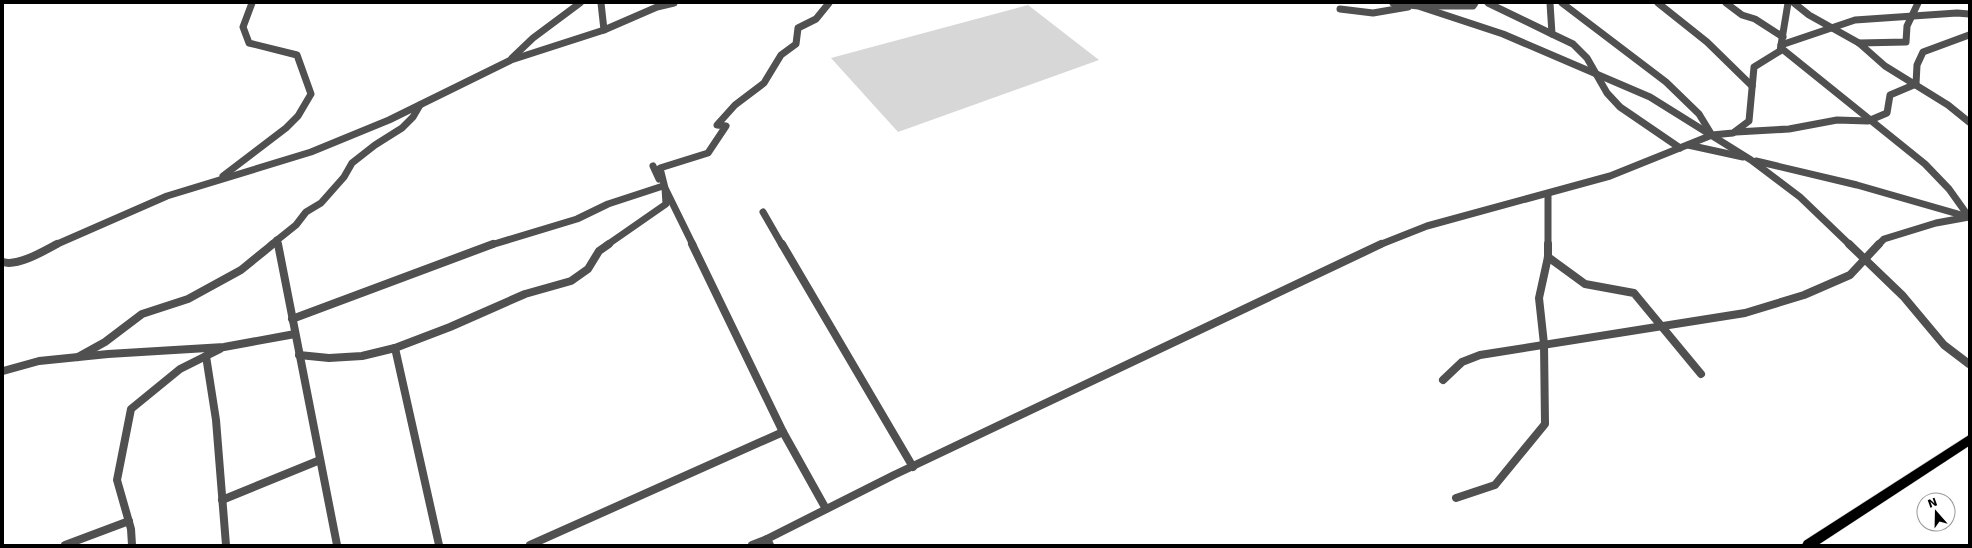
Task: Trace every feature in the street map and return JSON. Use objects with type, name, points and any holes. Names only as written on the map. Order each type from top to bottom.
[{"type":"main road","points":[[1816,543],[1969,440]]},
{"type":"street","points":[[216,181],[286,128],[298,116],[311,94],[297,55],[249,43],[243,28],[252,3]]},
{"type":"street","points":[[510,60],[534,38],[580,3]]},
{"type":"street","points":[[601,3],[604,30]]},
{"type":"street","points":[[3,262],[9,264],[35,255],[80,233],[167,196],[311,152],[388,120],[510,60],[604,30],[657,7],[674,3]]},
{"type":"street","points":[[299,355],[329,358],[349,357],[362,356],[395,348],[450,327],[525,294],[571,280],[588,269],[598,251],[666,204],[660,168],[708,153],[726,126],[717,124],[735,105],[764,83],[781,55],[796,44],[798,28],[816,19],[829,3]]},
{"type":"street","points":[[1393,3],[1418,6],[1473,6],[1475,3]]},
{"type":"street","points":[[1488,3],[1574,44],[1587,58],[1607,93],[1620,107],[1649,129],[1683,146],[1751,160],[1857,185],[1969,217]]},
{"type":"street","points":[[1550,3],[1552,34]]},
{"type":"street","points":[[1562,3],[1666,82],[1699,114],[1712,135]]},
{"type":"street","points":[[1658,3],[1676,15],[1716,48],[1752,86]]},
{"type":"street","points":[[1726,3],[1742,14],[1761,22],[1782,43],[1871,120],[1921,160],[1962,204],[1969,217]]},
{"type":"street","points":[[1733,133],[1749,121],[1754,67],[1780,51],[1788,3]]},
{"type":"street","points":[[1794,3],[1832,28],[1859,43],[1886,66],[1916,84],[1969,122]]},
{"type":"street","points":[[1859,43],[1906,42],[1907,26],[1918,3]]},
{"type":"street","points":[[1340,9],[1373,13],[1418,6],[1503,34],[1650,96],[1751,160],[1800,197],[1903,296],[1944,345],[1969,364]]},
{"type":"street","points":[[1782,43],[1855,20],[1957,13],[1969,14]]},
{"type":"street","points":[[1916,84],[1917,65],[1923,52],[1969,35]]},
{"type":"street","points":[[752,545],[769,542],[826,509],[913,466],[1245,310],[1364,251],[1427,226],[1610,176],[1712,135],[1748,130],[1789,129],[1838,120],[1871,120],[1887,113],[1890,95],[1916,84]]},
{"type":"street","points":[[78,357],[105,342],[142,314],[188,299],[240,270],[296,225],[306,212],[322,203],[344,177],[352,163],[375,145],[402,128],[413,117],[420,104]]},
{"type":"street","points":[[653,166],[783,432],[826,509]]},
{"type":"street","points":[[292,319],[499,242],[577,219],[608,204],[664,187]]},
{"type":"street","points":[[1456,498],[1495,485],[1545,424],[1544,344],[1539,298],[1548,257],[1548,194]]},
{"type":"street","points":[[763,212],[913,466]]},
{"type":"street","points":[[1443,380],[1462,362],[1480,355],[1745,313],[1804,295],[1850,275],[1884,239],[1936,223],[1969,217]]},
{"type":"street","points":[[277,240],[337,545]]},
{"type":"street","points":[[1548,257],[1586,284],[1634,293],[1701,374]]},
{"type":"street","points":[[3,371],[39,361],[224,347],[295,334]]},
{"type":"street","points":[[132,545],[118,480],[131,409],[180,370],[224,347]]},
{"type":"street","points":[[395,348],[439,545]]},
{"type":"street","points":[[206,356],[216,420],[226,545]]},
{"type":"street","points":[[530,545],[783,432]]},
{"type":"street","points":[[222,500],[320,460]]},
{"type":"street","points":[[65,545],[128,521]]},
{"type":"shaded area","points":[[1028,5],[1099,60],[898,132],[831,58]]}]
